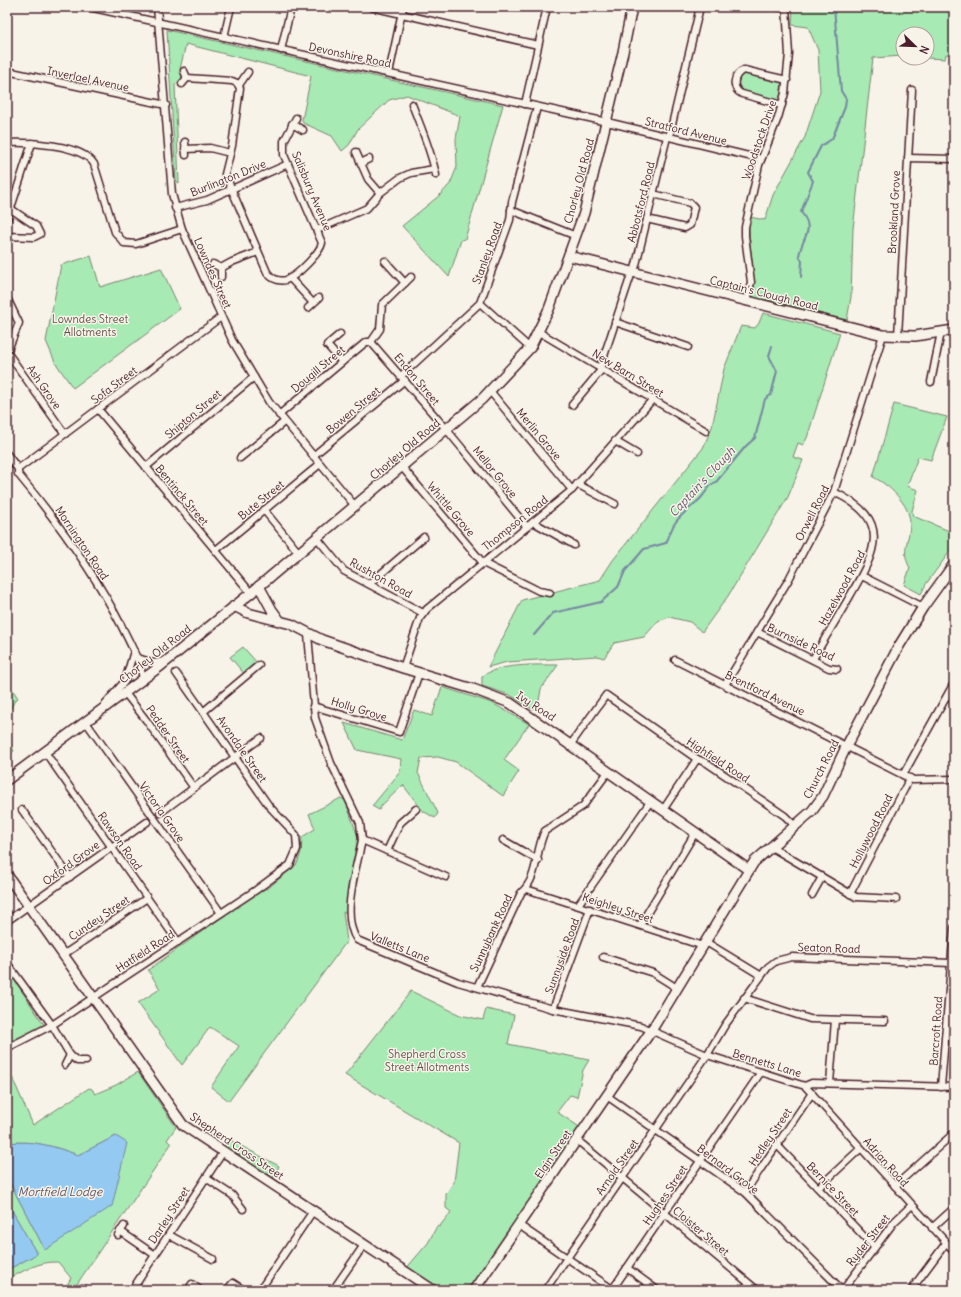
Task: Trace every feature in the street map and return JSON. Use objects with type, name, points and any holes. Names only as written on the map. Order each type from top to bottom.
[{"type":"street","name":"Devonshire Road","points":[[89,7],[607,122]]},
{"type":"street","name":"Lowndes Street","points":[[157,7],[172,194],[182,230],[235,345],[254,377],[278,415],[355,506]]},
{"type":"street","points":[[224,37],[231,7]]},
{"type":"street","points":[[281,50],[291,7]]},
{"type":"street","points":[[371,7],[538,45]]},
{"type":"street","points":[[389,73],[403,7]]},
{"type":"street","points":[[525,104],[547,7]]},
{"type":"street","name":"Chorley Old Road","points":[[7,780],[125,693],[251,593],[447,430],[490,391],[530,348],[539,332],[569,256],[590,190],[607,122],[632,7]]},
{"type":"street","name":"Abbotsford Road","points":[[601,368],[615,322],[633,273],[700,7]]},
{"type":"street","points":[[777,7],[786,8]]},
{"type":"street","name":"Woodstock Drive","points":[[747,302],[751,282],[744,236],[745,227],[761,159],[782,105],[787,80],[789,48],[786,8]]},
{"type":"street","points":[[782,105],[742,94],[736,90],[734,84],[737,74],[744,70],[787,80]]},
{"type":"street","name":"Inverlael Avenue","points":[[7,71],[166,105]]},
{"type":"street","points":[[184,71],[187,78]]},
{"type":"street","points":[[248,72],[239,85],[240,90],[230,153],[224,170],[231,190],[267,272],[272,278],[284,281],[290,278],[313,303]]},
{"type":"street","points":[[182,84],[187,78]]},
{"type":"street","points":[[187,78],[232,81],[239,85]]},
{"type":"street","name":"Brookland Grove","points":[[898,336],[912,90]]},
{"type":"street","points":[[317,230],[367,208],[380,193],[406,175],[435,172],[431,152],[413,115],[412,104]]},
{"type":"street","name":"Stanley Road","points":[[403,378],[480,303],[509,224],[511,210],[537,107]]},
{"type":"street","name":"Salisbury Avenue","points":[[290,278],[320,249],[321,239],[288,164],[283,146],[286,135],[296,118]]},
{"type":"street","name":"Stratford Avenue","points":[[607,122],[761,159]]},
{"type":"street","points":[[292,124],[303,130]]},
{"type":"street","points":[[185,142],[186,152],[210,148],[230,153]]},
{"type":"street","points":[[7,143],[32,143],[79,152],[91,160],[115,232],[117,237],[124,243],[136,244],[182,230]]},
{"type":"street","points":[[7,220],[32,143]]},
{"type":"street","points":[[356,152],[368,179],[380,193]]},
{"type":"street","points":[[908,158],[954,160]]},
{"type":"street","points":[[361,163],[369,159]]},
{"type":"street","name":"Burlington Drive","points":[[175,208],[201,202],[288,164]]},
{"type":"street","points":[[647,219],[685,228],[690,225],[694,207],[690,203],[653,194]]},
{"type":"street","points":[[7,236],[34,237],[40,234],[36,226],[11,209]]},
{"type":"street","points":[[511,210],[576,236]]},
{"type":"street","points":[[221,268],[258,252]]},
{"type":"street","name":"Captain's Clough Road","points":[[569,256],[883,335],[898,336],[954,330]]},
{"type":"street","points":[[385,261],[405,283]]},
{"type":"street","points":[[213,264],[221,268]]},
{"type":"street","points":[[221,268],[221,277]]},
{"type":"street","points":[[388,274],[393,269]]},
{"type":"street","points":[[371,342],[380,330],[382,305],[411,278]]},
{"type":"street","points":[[7,298],[19,323],[7,352]]},
{"type":"street","points":[[308,308],[319,298]]},
{"type":"street","points":[[480,303],[530,348]]},
{"type":"street","name":"Sofa Street","points":[[18,469],[222,317]]},
{"type":"street","points":[[615,322],[688,347]]},
{"type":"street","name":"New Barn Street","points":[[539,332],[706,431]]},
{"type":"street","points":[[931,382],[941,332]]},
{"type":"street","points":[[340,334],[327,344],[342,362]]},
{"type":"street","name":"Orwell Road","points":[[725,685],[789,579],[834,492],[883,335]]},
{"type":"street","name":"Dougill Street","points":[[278,415],[366,342],[371,342]]},
{"type":"street","name":"Endon Street","points":[[371,342],[447,430]]},
{"type":"street","name":"Ash Grove","points":[[7,352],[64,434]]},
{"type":"street","points":[[572,405],[601,368]]},
{"type":"street","name":"Shipton Street","points":[[146,467],[254,377]]},
{"type":"street","name":"Bowen Street","points":[[313,456],[403,378]]},
{"type":"street","name":"Merlin Grove","points":[[490,391],[572,490]]},
{"type":"street","name":"Thompson Road","points":[[423,613],[572,490],[653,399]]},
{"type":"street","name":"Bentinck Street","points":[[98,409],[251,593]]},
{"type":"street","points":[[240,458],[284,422]]},
{"type":"street","name":"Mellor Grove","points":[[447,430],[527,527]]},
{"type":"street","points":[[615,441],[637,454]]},
{"type":"street","name":"Mornington Road","points":[[7,454],[18,469],[18,474],[44,506],[92,573],[138,658],[143,678]]},
{"type":"street","name":"Bute Street","points":[[216,550],[320,464]]},
{"type":"street","name":"Whittle Grove","points":[[402,467],[483,563],[539,591],[550,593]]},
{"type":"street","points":[[577,484],[614,504]]},
{"type":"street","name":"Hazelwood Road","points":[[813,659],[862,576],[870,560],[874,546],[872,525],[860,507],[834,492]]},
{"type":"street","points":[[264,510],[299,553]]},
{"type":"street","points":[[533,522],[574,545]]},
{"type":"street","points":[[369,584],[424,537]]},
{"type":"street","name":"Rushton Road","points":[[317,538],[344,571],[423,613]]},
{"type":"street","name":"Church Road","points":[[651,1031],[757,859],[812,811],[820,802],[847,745],[899,646],[923,607],[954,564]]},
{"type":"street","points":[[862,576],[923,607]]},
{"type":"street","points":[[259,586],[272,610],[280,621]]},
{"type":"street","name":"Ivy Road","points":[[234,606],[248,612],[295,626],[308,634],[403,668],[473,689],[510,703],[571,744],[650,802],[749,870]]},
{"type":"street","points":[[403,668],[423,613]]},
{"type":"street","name":"Burnside Road","points":[[757,632],[829,668],[837,669]]},
{"type":"street","name":"Valletts Lane","points":[[308,634],[315,718],[331,763],[360,824],[362,840],[348,913],[350,928],[357,940],[458,982],[553,1009],[636,1025],[651,1031]]},
{"type":"street","points":[[86,722],[122,687],[128,674],[134,651]]},
{"type":"street","points":[[138,658],[153,663],[167,660]]},
{"type":"street","name":"Brentford Avenue","points":[[675,660],[847,745],[910,778],[916,780],[954,779]]},
{"type":"street","points":[[203,712],[259,665]]},
{"type":"street","name":"Avondale Street","points":[[176,673],[269,806],[281,821],[298,832],[297,850],[290,865]]},
{"type":"street","name":"Holly Grove","points":[[313,706],[399,732],[419,673]]},
{"type":"street","points":[[903,775],[954,683]]},
{"type":"street","name":"Pedder Street","points":[[125,693],[194,788]]},
{"type":"street","name":"Highfield Road","points":[[571,744],[606,695],[697,759],[707,763],[785,816],[795,826]]},
{"type":"street","name":"Victoria Grove","points":[[86,722],[221,914]]},
{"type":"street","points":[[160,813],[261,738]]},
{"type":"street","name":"Rawson Road","points":[[45,752],[178,942]]},
{"type":"street","points":[[663,810],[697,759]]},
{"type":"street","name":"Sunnybank Road","points":[[476,987],[521,893],[526,888],[538,860],[545,831],[585,804],[608,772]]},
{"type":"street","name":"Hollywood Road","points":[[850,894],[910,778]]},
{"type":"street","points":[[578,905],[650,802]]},
{"type":"street","points":[[387,851],[400,824],[416,809]]},
{"type":"street","points":[[22,810],[70,876]]},
{"type":"street","name":"Oxford Grove","points":[[7,921],[147,822]]},
{"type":"street","points":[[640,925],[695,833]]},
{"type":"street","points":[[362,840],[446,877]]},
{"type":"street","points":[[503,840],[538,860]]},
{"type":"street","points":[[771,847],[850,894],[858,897],[896,899]]},
{"type":"street","name":"Hatfield Road","points":[[7,1048],[52,1025],[221,914],[290,865]]},
{"type":"street","name":"Shepherd Cross Street","points":[[7,875],[178,1120],[223,1152],[433,1290]]},
{"type":"street","points":[[812,895],[822,877]]},
{"type":"street","name":"Keighley Street","points":[[526,888],[640,925],[705,944],[760,975]]},
{"type":"street","name":"Cundey Street","points":[[63,955],[147,898]]},
{"type":"street","name":"Sunnyside Road","points":[[553,1009],[590,909]]},
{"type":"street","name":"Barcroft Road","points":[[941,1087],[954,928]]},
{"type":"street","points":[[603,957],[653,973],[677,988]]},
{"type":"street","name":"Seaton Road","points":[[707,1055],[760,975],[776,961],[792,957],[951,963]]},
{"type":"street","points":[[7,963],[52,1025],[70,1055],[77,1061],[86,1061]]},
{"type":"street","points":[[744,998],[810,1019],[885,1021]]},
{"type":"street","points":[[830,1083],[834,1020]]},
{"type":"street","name":"Bennetts Lane","points":[[651,1031],[707,1055],[805,1086],[812,1083],[830,1083],[954,1088]]},
{"type":"street","name":"Elgin Street","points":[[474,1290],[651,1031]]},
{"type":"street","points":[[65,1065],[70,1055]]},
{"type":"street","name":"Arnold Street","points":[[544,1290],[707,1055]]},
{"type":"street","name":"Hughes Street","points":[[612,1290],[761,1072]]},
{"type":"street","name":"Adrian Road","points":[[805,1086],[860,1149],[954,1251]]},
{"type":"street","name":"Hedley Street","points":[[746,1192],[812,1093]]},
{"type":"street","name":"Bernard Grove","points":[[607,1096],[746,1192],[842,1290]]},
{"type":"street","points":[[895,1186],[954,1133]]},
{"type":"street","name":"Cloister Street","points":[[577,1140],[757,1290]]},
{"type":"street","name":"Bernice Street","points":[[777,1145],[874,1247]]},
{"type":"street","points":[[818,1188],[860,1149]]},
{"type":"street","name":"Darley Street","points":[[132,1290],[223,1152]]},
{"type":"street","points":[[206,1178],[232,1195],[243,1209]]},
{"type":"street","name":"Ryder Street","points":[[842,1290],[894,1222],[912,1205]]},
{"type":"street","points":[[932,1228],[954,1208]]},
{"type":"street","points":[[260,1290],[313,1212]]},
{"type":"street","points":[[519,1224],[612,1290]]},
{"type":"street","points":[[121,1231],[155,1255]]},
{"type":"street","points":[[169,1234],[213,1260]]},
{"type":"street","points":[[911,1290],[946,1243]]},
{"type":"street","points":[[333,1290],[364,1245]]},
{"type":"street","points":[[627,1268],[657,1290]]},
{"type":"street","points":[[227,1290],[231,1283],[244,1290]]},
{"type":"street","points":[[188,1290],[192,1284],[200,1290]]},
{"type":"green space","points":[[793,7],[954,7],[954,55],[946,54],[945,59],[935,58],[935,26],[895,26],[895,57],[873,58],[853,229],[851,297],[847,320],[753,298],[754,278],[749,237],[749,217],[765,220],[773,195],[805,137],[820,91],[818,50],[808,27],[792,25]]},
{"type":"green space","points":[[167,30],[503,105],[465,239],[461,240],[449,277],[402,226],[440,195],[450,184],[457,167],[456,139],[460,116],[407,95],[389,100],[358,129],[349,145],[342,151],[332,136],[303,123],[302,120],[311,76],[186,44],[180,69],[182,78],[175,85],[179,183],[176,181]]},
{"type":"green space","points":[[745,72],[782,82],[780,99],[778,101],[739,89],[739,80]]},
{"type":"green space","name":"Lowndes Street Allotments","points":[[91,256],[100,287],[161,268],[180,309],[73,388],[55,362],[46,341],[61,265]]},
{"type":"green space","points":[[763,313],[840,333],[807,438],[803,445],[798,443],[793,457],[803,460],[788,497],[728,596],[702,632],[690,622],[669,617],[658,621],[644,637],[614,643],[604,658],[597,656],[507,662],[488,667],[522,600],[600,580],[613,560],[703,448],[712,427],[724,369],[741,326],[755,328]]},
{"type":"green space","points":[[894,404],[947,417],[931,460],[918,457],[907,486],[918,490],[912,511],[913,516],[954,533],[954,546],[926,584],[921,594],[904,585],[910,568],[906,556],[906,546],[910,529],[909,516],[902,502],[897,496],[885,484],[873,477]]},
{"type":"green space","points":[[243,647],[259,665],[246,676],[230,657]]},
{"type":"green space","points":[[529,665],[558,665],[541,689],[538,707],[532,709],[510,695],[482,686],[482,677],[497,669]]},
{"type":"green space","points":[[8,683],[18,698],[11,709],[9,716],[9,739],[14,751],[8,755],[7,754]]},
{"type":"green space","points":[[442,687],[492,703],[529,724],[504,760],[519,771],[503,796],[456,762],[438,757],[421,758],[418,773],[438,813],[435,818],[423,811],[403,785],[382,805],[379,810],[372,806],[400,772],[401,759],[357,750],[344,723],[402,740],[414,710],[432,716]]},
{"type":"green space","points":[[341,798],[345,800],[358,837],[348,889],[352,890],[348,913],[343,912],[347,941],[229,1101],[211,1087],[239,1046],[210,1027],[182,1065],[138,1003],[160,989],[148,970],[263,888],[267,889],[297,864],[301,852],[302,837],[315,829],[309,814]]},
{"type":"green space","points":[[7,969],[45,1026],[7,1043]]},
{"type":"green space","name":"Shepherd Cross Street Allotments","points":[[411,991],[460,1015],[483,1020],[486,1009],[514,1015],[508,1044],[589,1060],[583,1070],[577,1097],[570,1095],[557,1112],[581,1128],[473,1290],[433,1290],[404,1271],[428,1243],[437,1226],[439,1227],[451,1212],[446,1208],[446,1194],[454,1182],[459,1143],[345,1075]]},
{"type":"green space","points":[[138,1072],[176,1127],[167,1140],[171,1144],[73,1290],[64,1290],[71,1278],[58,1262],[38,1265],[7,1280],[7,1270],[37,1254],[7,1202],[7,1177],[45,1250],[116,1136],[78,1155],[43,1144],[26,1142],[7,1143],[7,1080],[12,1077],[33,1125],[89,1088],[92,1089],[95,1094],[116,1085]]},
{"type":"green space","points":[[228,1139],[279,1166],[271,1184],[223,1152]]},
{"type":"water","name":"Mortfield Lodge","points":[[116,1136],[127,1143],[112,1206],[45,1250],[7,1177],[7,1143],[26,1142],[43,1144],[78,1155]]},
{"type":"water","name":"Mortfield Lodge","points":[[7,1202],[37,1254],[7,1270]]},
{"type":"waterway","name":"Captain's Clough","points":[[801,277],[802,261],[799,256],[808,229],[801,212],[813,181],[808,172],[821,146],[832,139],[845,107],[846,99],[841,91],[834,7]]},
{"type":"waterway","name":"Captain's Clough","points":[[534,635],[553,613],[601,602],[618,587],[625,571],[644,549],[666,543],[674,525],[679,518],[703,496],[709,486],[716,482],[746,446],[755,438],[765,399],[771,395],[777,371],[769,356],[772,346]]}]
